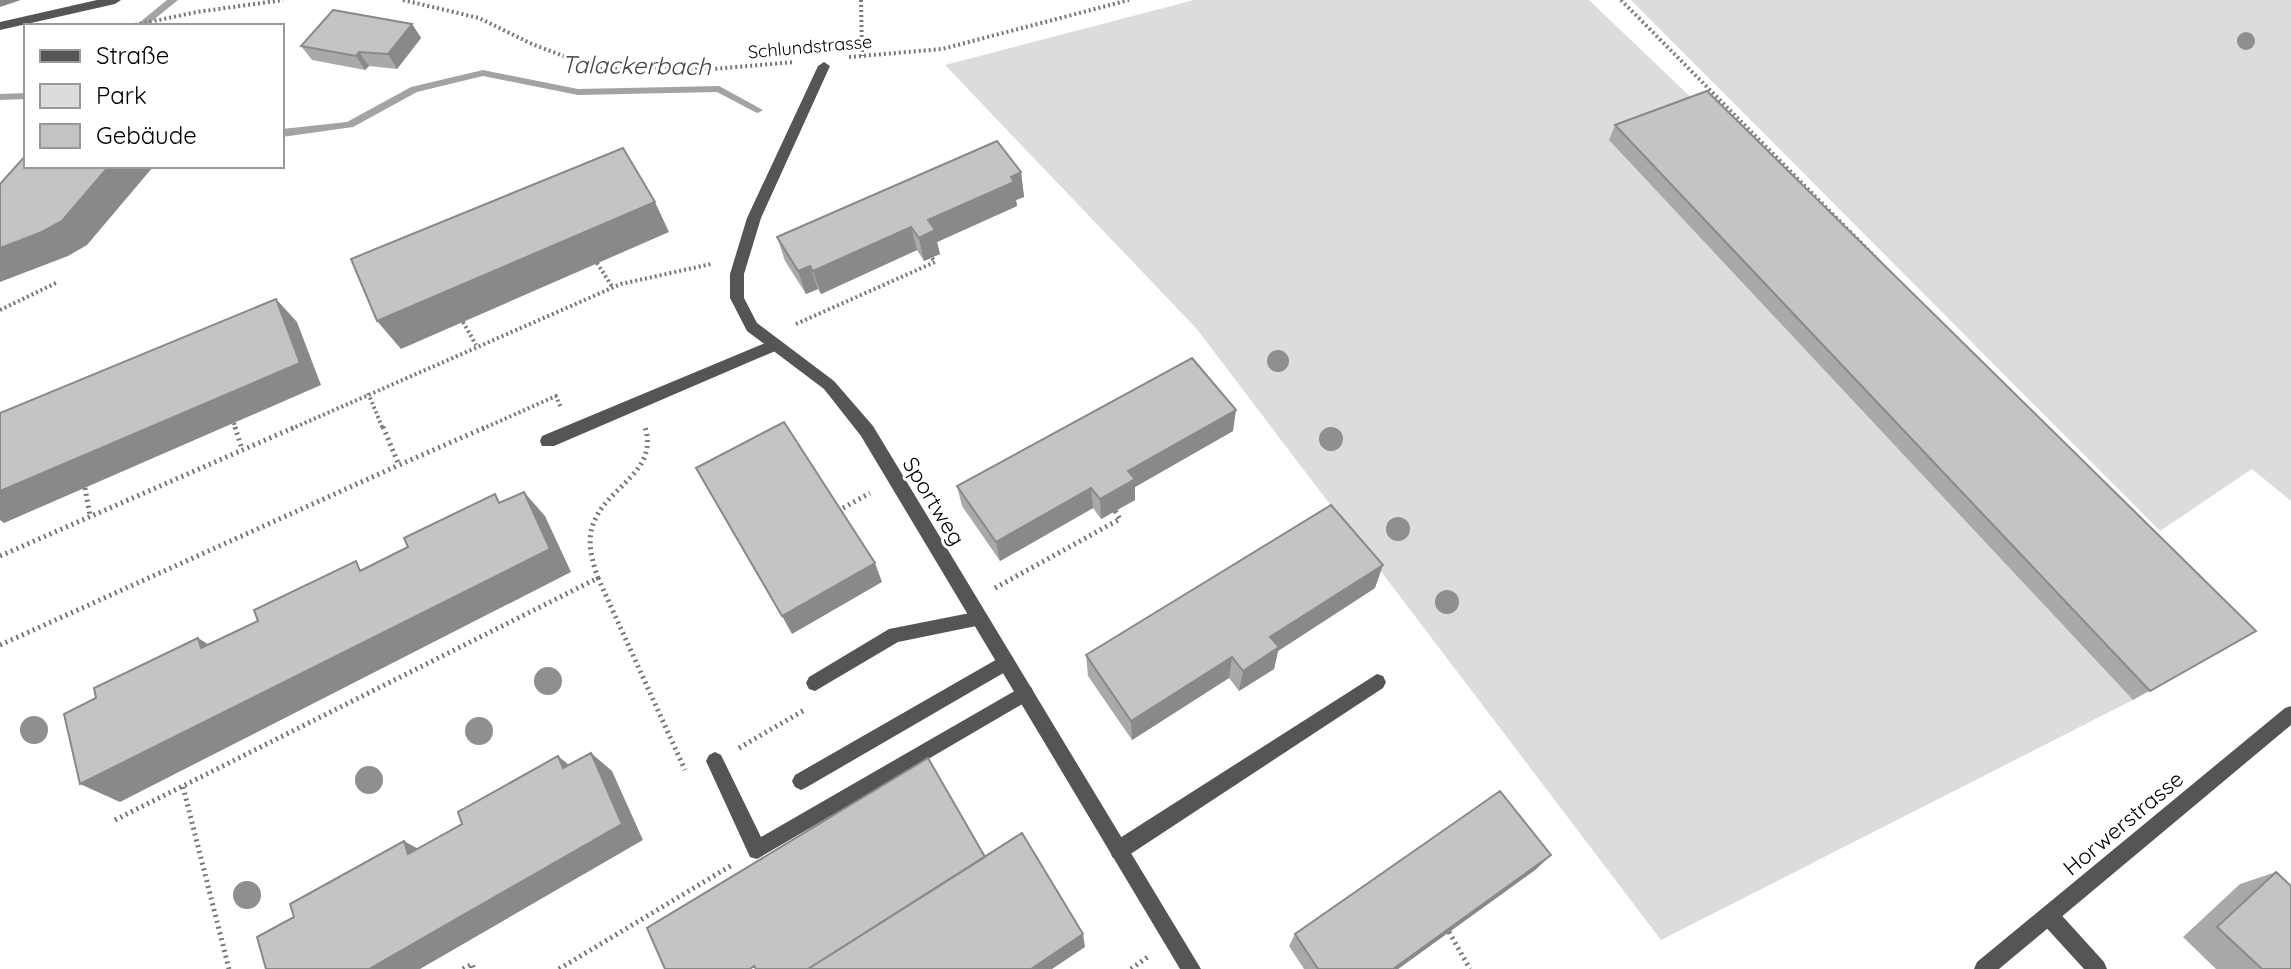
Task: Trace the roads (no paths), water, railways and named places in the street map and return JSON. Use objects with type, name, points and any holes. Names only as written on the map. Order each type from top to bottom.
[{"type":"street","points":[[0,26],[115,0]]},
{"type":"street","name":"Sportweg","points":[[824,62],[754,218],[737,274],[737,298],[741,311],[752,327],[829,385],[867,431],[1191,969]]},
{"type":"street","points":[[548,441],[634,405],[770,341]]},
{"type":"street","points":[[815,683],[895,635],[980,619]]},
{"type":"street","points":[[801,781],[1006,662]]},
{"type":"street","points":[[1119,850],[1377,682]]},
{"type":"street","points":[[715,761],[757,850],[1025,693]]},
{"type":"street","name":"Horwerstrasse","points":[[1984,969],[2291,714]]},
{"type":"street","points":[[2049,916],[2097,969]]},
{"type":"waterway","points":[[143,24],[173,0]]},
{"type":"waterway","name":"Talackerbach","points":[[284,133],[349,125],[414,89],[483,73],[578,92],[719,89],[758,110]]},
{"type":"waterway","points":[[0,97],[24,96]]}]
